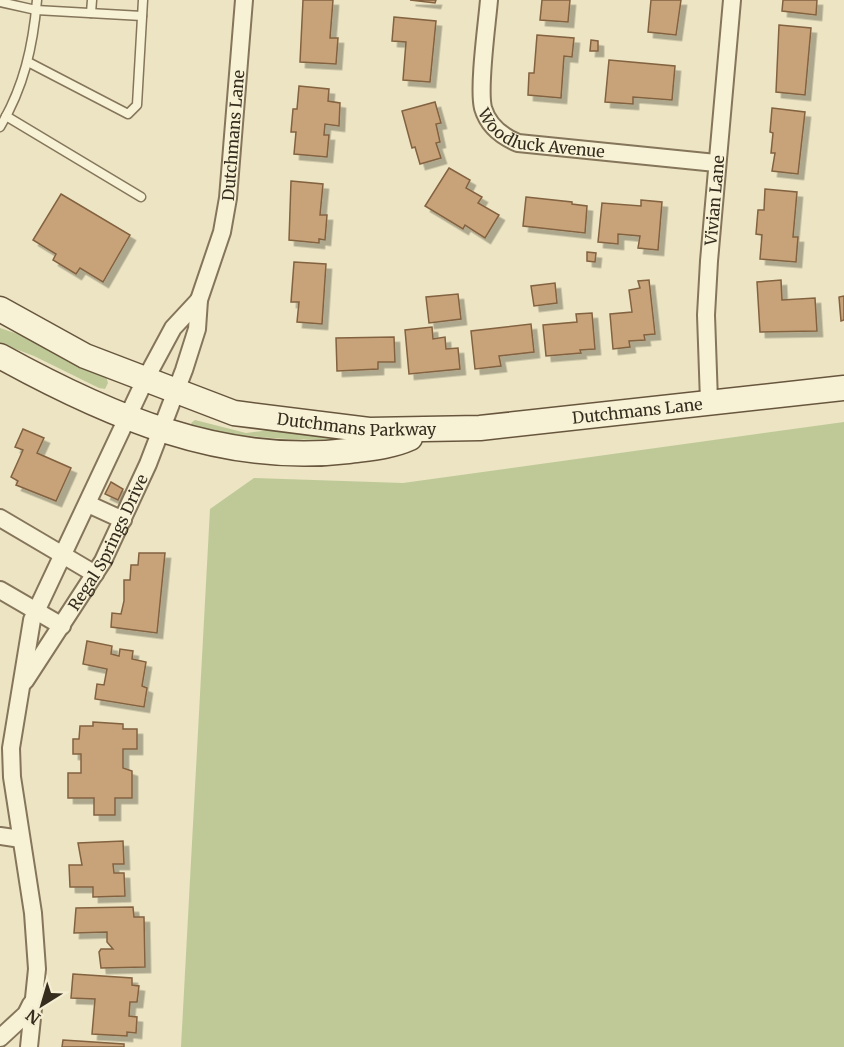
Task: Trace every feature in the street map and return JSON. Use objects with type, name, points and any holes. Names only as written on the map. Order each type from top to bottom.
[{"type":"main road","name":"Dutchmans Parkway","points":[[0,309],[85,356],[234,413],[369,430],[429,429]]},
{"type":"main road","name":"Dutchmans Parkway","points":[[0,357],[61,390],[127,418],[230,448],[262,452],[320,454],[393,445],[429,429]]},
{"type":"main road","name":"Dutchmans Lane","points":[[429,429],[480,428],[844,388]]},
{"type":"street","name":"Dutchmans Lane","points":[[177,392],[197,329],[199,300],[222,232],[228,198],[244,0]]},
{"type":"street","name":"Woodluck Avenue","points":[[489,0],[483,106],[495,129],[507,139],[518,143],[716,163]]},
{"type":"street","name":"Vivian Lane","points":[[709,402],[706,315],[716,163],[732,0]]},
{"type":"street","name":"Dutchmans Lane","points":[[145,380],[173,328],[199,300]]},
{"type":"street","name":"Regal Springs Drive","points":[[29,1047],[38,969],[33,913],[21,839],[6,776],[32,620],[145,380]]},
{"type":"street","name":"Regal Springs Drive","points":[[23,684],[95,574],[123,519],[177,392]]},
{"type":"street","points":[[88,504],[123,519]]},
{"type":"street","points":[[0,518],[95,574]]},
{"type":"street","points":[[0,590],[62,626]]},
{"type":"street","points":[[0,836],[21,839]]},
{"type":"street","name":"Regal Springs Drive","points":[[0,1040],[26,1014],[33,1001]]},
{"type":"street","points":[[0,1040],[14,1047]]},
{"type":"lane","points":[[0,127],[15,102],[28,62],[38,0]]},
{"type":"lane","points":[[92,0],[92,13]]},
{"type":"lane","points":[[28,62],[128,114],[137,105],[143,0]]},
{"type":"lane","points":[[0,2],[36,10],[142,16]]},
{"type":"lane","points":[[6,116],[141,197]]},
{"type":"green space","points":[[0,328],[29,338],[106,376],[108,383],[105,389],[0,343]]},
{"type":"green space","points":[[195,420],[246,433],[280,429],[364,437],[321,440],[258,437],[194,428],[191,423]]},
{"type":"green space","points":[[844,422],[844,1047],[181,1047],[210,509],[254,478],[403,483]]},
{"type":"building","points":[[303,0],[333,0],[330,38],[338,38],[336,64],[300,62]]},
{"type":"building","points":[[410,0],[436,0],[435,3]]},
{"type":"building","points":[[542,0],[570,0],[568,22],[540,20]]},
{"type":"building","points":[[651,0],[681,0],[676,35],[648,32]]},
{"type":"building","points":[[783,0],[817,0],[816,15],[782,11]]},
{"type":"building","points":[[394,17],[436,21],[430,82],[403,80],[406,42],[392,41]]},
{"type":"building","points":[[779,25],[811,28],[805,95],[776,92]]},
{"type":"building","points":[[537,35],[574,38],[572,57],[564,56],[561,98],[528,95],[529,73],[534,73]]},
{"type":"building","points":[[591,40],[598,41],[598,51],[590,51]]},
{"type":"building","points":[[609,60],[675,66],[672,100],[633,97],[633,104],[605,102]]},
{"type":"building","points":[[299,86],[329,89],[328,101],[340,103],[339,126],[325,124],[324,135],[329,135],[327,157],[294,154],[296,132],[291,132],[293,109],[297,109]]},
{"type":"building","points":[[435,102],[441,123],[436,124],[440,142],[436,143],[441,158],[420,164],[415,147],[412,148],[402,111]]},
{"type":"building","points":[[772,108],[805,112],[798,174],[772,171],[775,153],[771,153]]},
{"type":"building","points":[[449,168],[470,180],[466,188],[482,197],[478,203],[499,215],[485,238],[465,225],[463,229],[425,206]]},
{"type":"building","points":[[291,181],[323,184],[320,215],[327,215],[325,240],[319,239],[319,243],[289,240]]},
{"type":"building","points":[[765,189],[797,192],[793,237],[798,237],[796,262],[760,259],[762,235],[756,234],[758,210],[764,210]]},
{"type":"building","points":[[61,194],[130,235],[103,282],[80,268],[76,274],[53,260],[56,254],[33,240]]},
{"type":"building","points":[[526,197],[587,206],[585,233],[523,226]]},
{"type":"building","points":[[641,200],[662,202],[658,250],[638,248],[640,236],[618,234],[618,244],[598,242],[602,203],[641,206]]},
{"type":"building","points":[[587,252],[596,253],[595,262],[587,261]]},
{"type":"building","points":[[294,262],[326,264],[322,324],[297,322],[299,302],[291,302]]},
{"type":"building","points":[[649,280],[655,334],[644,335],[645,340],[629,341],[630,347],[613,349],[610,314],[632,312],[629,290],[640,288],[638,281]]},
{"type":"building","points":[[781,280],[782,300],[815,298],[817,331],[760,332],[757,282]]},
{"type":"building","points":[[555,283],[557,303],[534,306],[531,286]]},
{"type":"building","points":[[458,294],[461,319],[429,323],[426,297]]},
{"type":"building","points":[[844,296],[844,320],[841,321],[839,297]]},
{"type":"building","points":[[592,313],[595,349],[580,350],[581,353],[546,356],[543,325],[577,322],[576,314]]},
{"type":"building","points":[[531,324],[534,352],[499,356],[501,366],[475,369],[471,331]]},
{"type":"building","points":[[432,327],[433,339],[445,337],[446,349],[458,348],[460,369],[409,374],[405,330]]},
{"type":"building","points":[[394,337],[395,362],[378,362],[378,369],[337,371],[336,338]]},
{"type":"building","points":[[23,429],[44,438],[37,453],[71,468],[56,501],[16,485],[18,481],[11,477],[23,450],[15,447]]},
{"type":"building","points":[[111,482],[123,489],[118,500],[105,494]]},
{"type":"building","points":[[139,553],[165,553],[157,633],[111,627],[112,613],[121,614],[124,601],[124,580],[130,580],[131,565],[138,565]]},
{"type":"building","points":[[87,641],[112,646],[111,654],[119,656],[120,649],[133,651],[132,659],[146,662],[142,686],[147,688],[144,707],[95,699],[97,684],[104,685],[107,669],[83,664]]},
{"type":"building","points":[[93,722],[123,724],[123,729],[137,729],[137,749],[123,749],[123,768],[132,771],[132,798],[115,798],[115,815],[94,815],[94,798],[68,798],[68,773],[81,773],[81,754],[73,754],[73,739],[79,739],[80,726],[93,726]]},
{"type":"building","points":[[123,841],[124,864],[113,864],[114,873],[124,873],[125,896],[93,897],[93,887],[70,887],[69,865],[82,865],[78,843]]},
{"type":"building","points":[[133,907],[134,917],[144,917],[145,967],[101,968],[99,952],[101,949],[113,949],[107,942],[107,932],[74,933],[76,908]]},
{"type":"building","points":[[73,974],[132,978],[132,985],[139,986],[137,1002],[130,1002],[129,1016],[137,1017],[136,1033],[127,1032],[127,1036],[92,1034],[95,999],[71,998]]},
{"type":"building","points":[[63,1040],[124,1044],[124,1047],[62,1047]]}]
